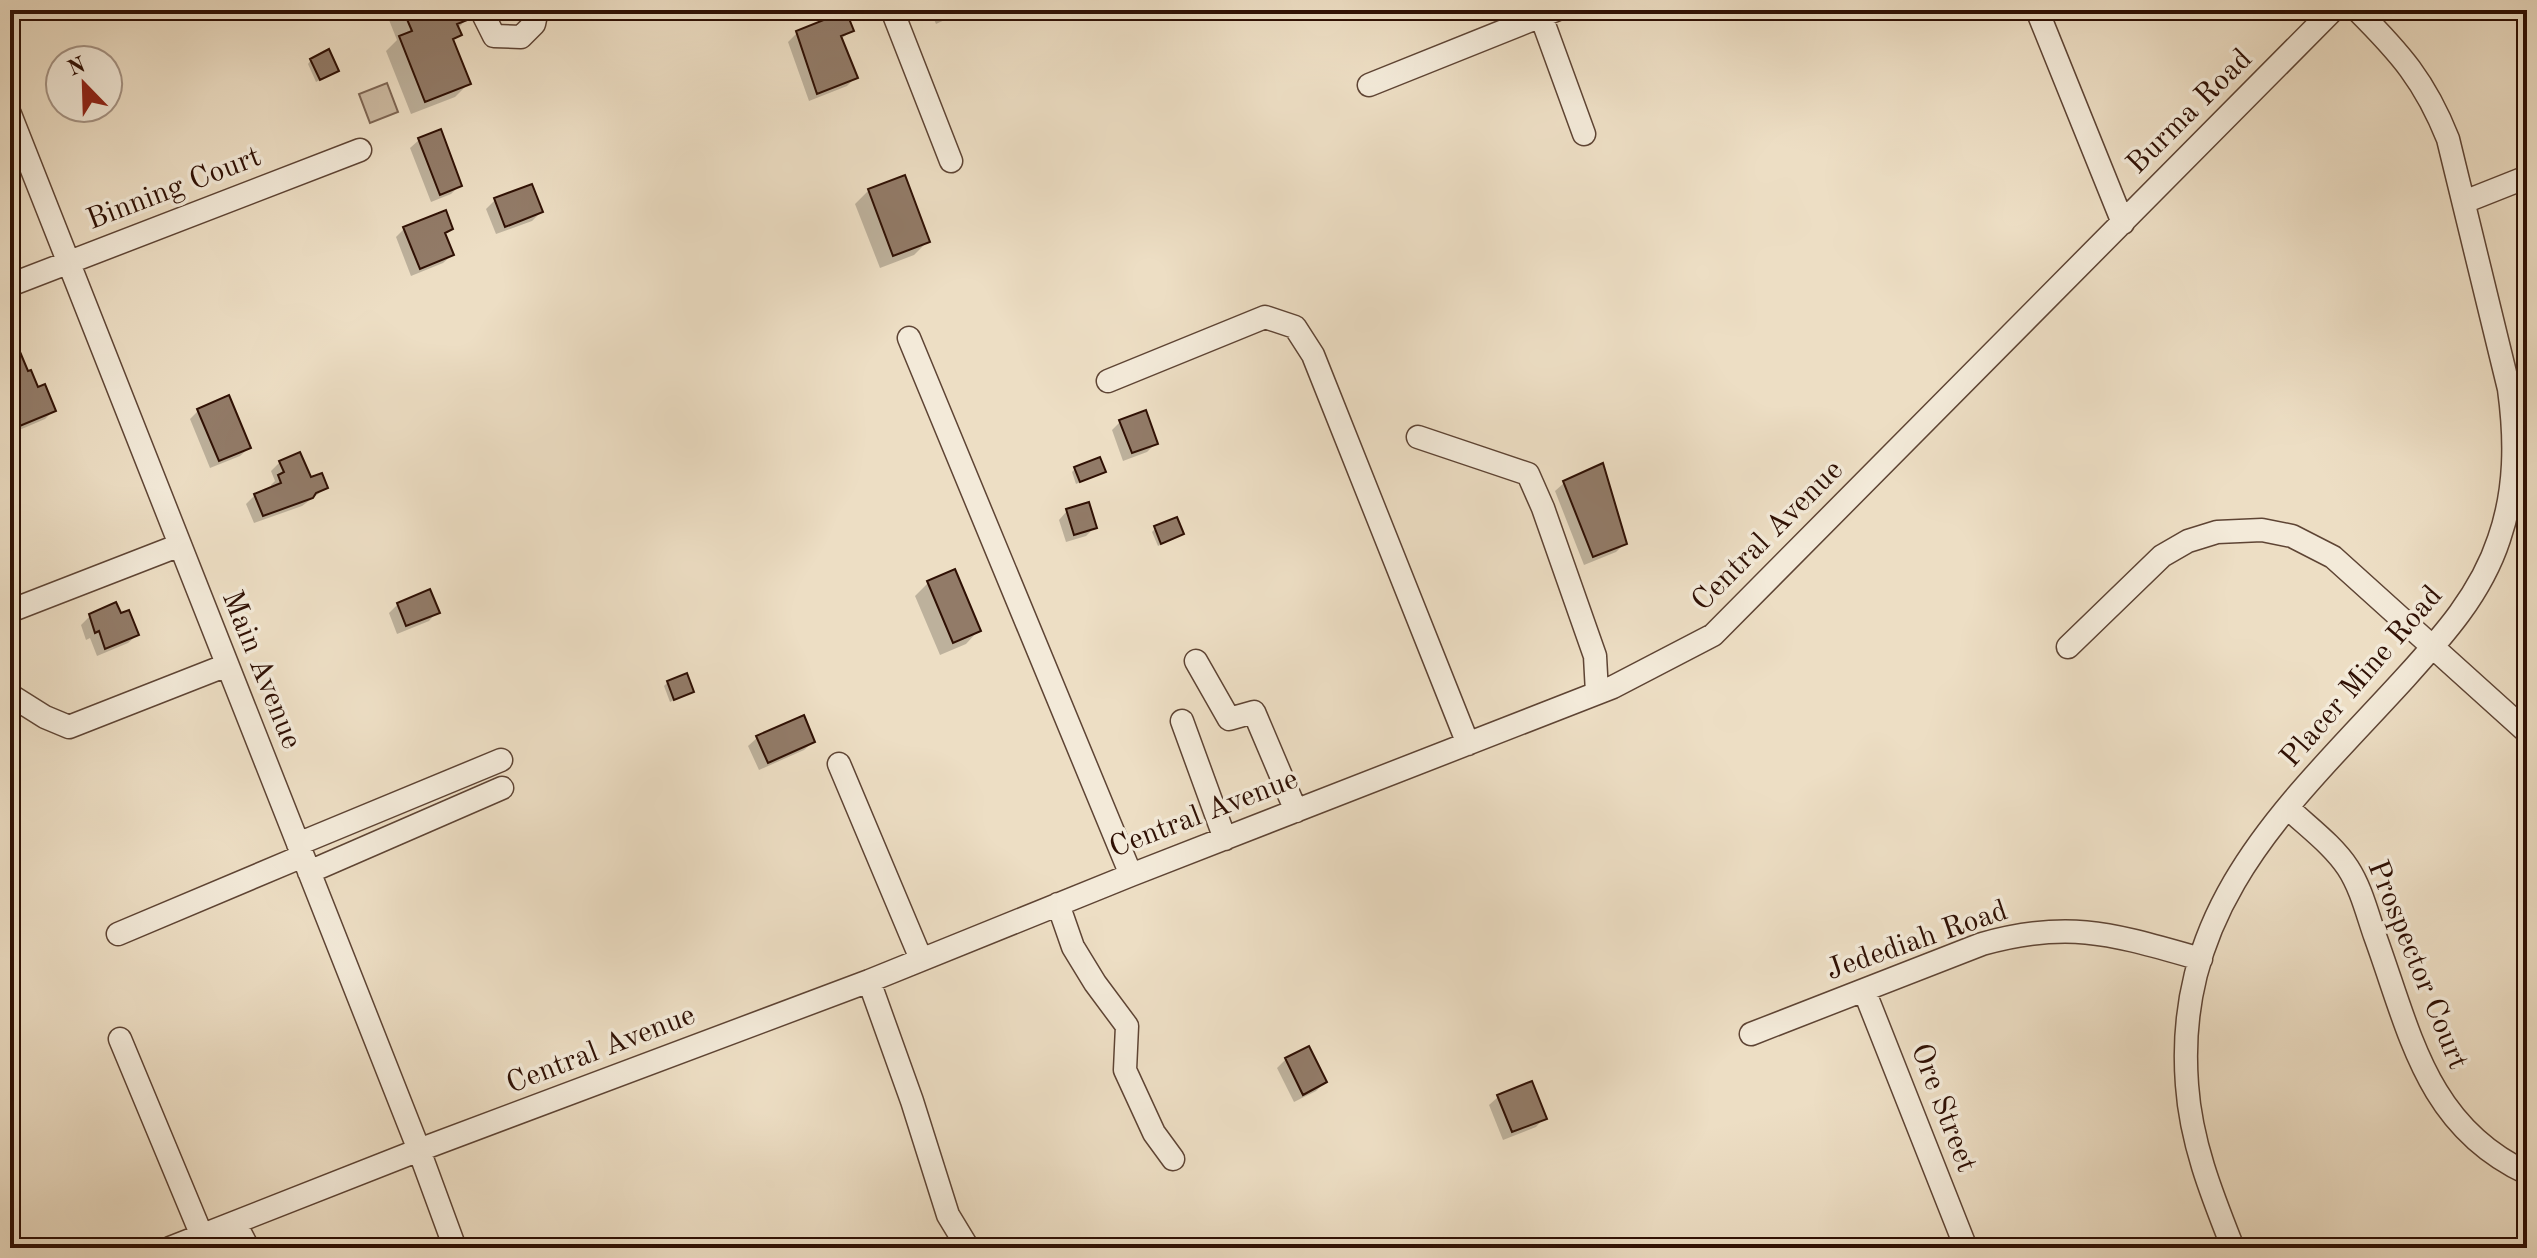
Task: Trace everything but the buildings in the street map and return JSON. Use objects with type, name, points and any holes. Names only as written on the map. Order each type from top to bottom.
[{"type":"street","points":[[481,10],[494,36],[521,37],[534,24],[537,10]]},
{"type":"street","points":[[892,10],[951,161]]},
{"type":"street","points":[[2037,10],[2123,223]]},
{"type":"street","name":"Burma Road","points":[[2123,223],[2333,10]]},
{"type":"street","name":"Placer Mine Road","points":[[2233,1248],[2205,1178],[2191,1123],[2187,1085],[2186,1046],[2190,1008],[2213,923],[2249,855],[2433,647],[2473,596],[2487,569],[2507,511],[2514,465],[2514,420],[2509,389],[2448,139],[2435,107],[2418,78],[2398,51],[2357,10]]},
{"type":"street","points":[[1369,85],[1548,13],[1584,134]]},
{"type":"street","name":"Main Avenue","points":[[10,114],[455,1248]]},
{"type":"street","name":"Binning Court","points":[[10,285],[360,150]]},
{"type":"street","points":[[2464,202],[2527,177]]},
{"type":"street","name":"Central Avenue","points":[[170,1248],[419,1150],[869,981],[1597,693],[1655,666],[1713,635],[2123,223]]},
{"type":"street","points":[[1108,381],[1265,317],[1295,327],[1313,355],[1468,744]]},
{"type":"street","points":[[909,338],[1131,875]]},
{"type":"street","points":[[1418,437],[1528,474],[1595,656],[1597,693]]},
{"type":"street","points":[[2068,647],[2162,556],[2188,541],[2217,532],[2247,529],[2292,536],[2320,548],[2527,732]]},
{"type":"street","points":[[10,611],[180,545]]},
{"type":"street","points":[[1196,661],[1229,719],[1254,712],[1296,811]]},
{"type":"street","points":[[10,695],[45,717],[69,727],[227,665]]},
{"type":"street","points":[[1182,721],[1225,839]]},
{"type":"street","points":[[303,857],[501,760]]},
{"type":"street","points":[[839,764],[921,959]]},
{"type":"street","points":[[118,934],[303,857],[502,788]]},
{"type":"street","name":"Prospector Court","points":[[2288,808],[2337,854],[2355,882],[2420,1060],[2438,1097],[2477,1143],[2527,1173]]},
{"type":"street","points":[[1058,904],[1073,947],[1127,1026],[1125,1070],[1154,1133],[1173,1159]]},
{"type":"street","name":"Jedediah Road","points":[[1751,1034],[1982,944],[2014,935],[2048,930],[2082,930],[2116,935],[2201,959]]},
{"type":"street","points":[[869,981],[948,1215],[968,1248]]},
{"type":"street","name":"Ore Street","points":[[1864,990],[1966,1248]]},
{"type":"street","points":[[120,1039],[202,1236]]},
{"type":"street","points":[[235,1223],[248,1248]]},
{"type":"shaded area","points":[[387,83],[398,112],[370,123],[359,94]]}]
